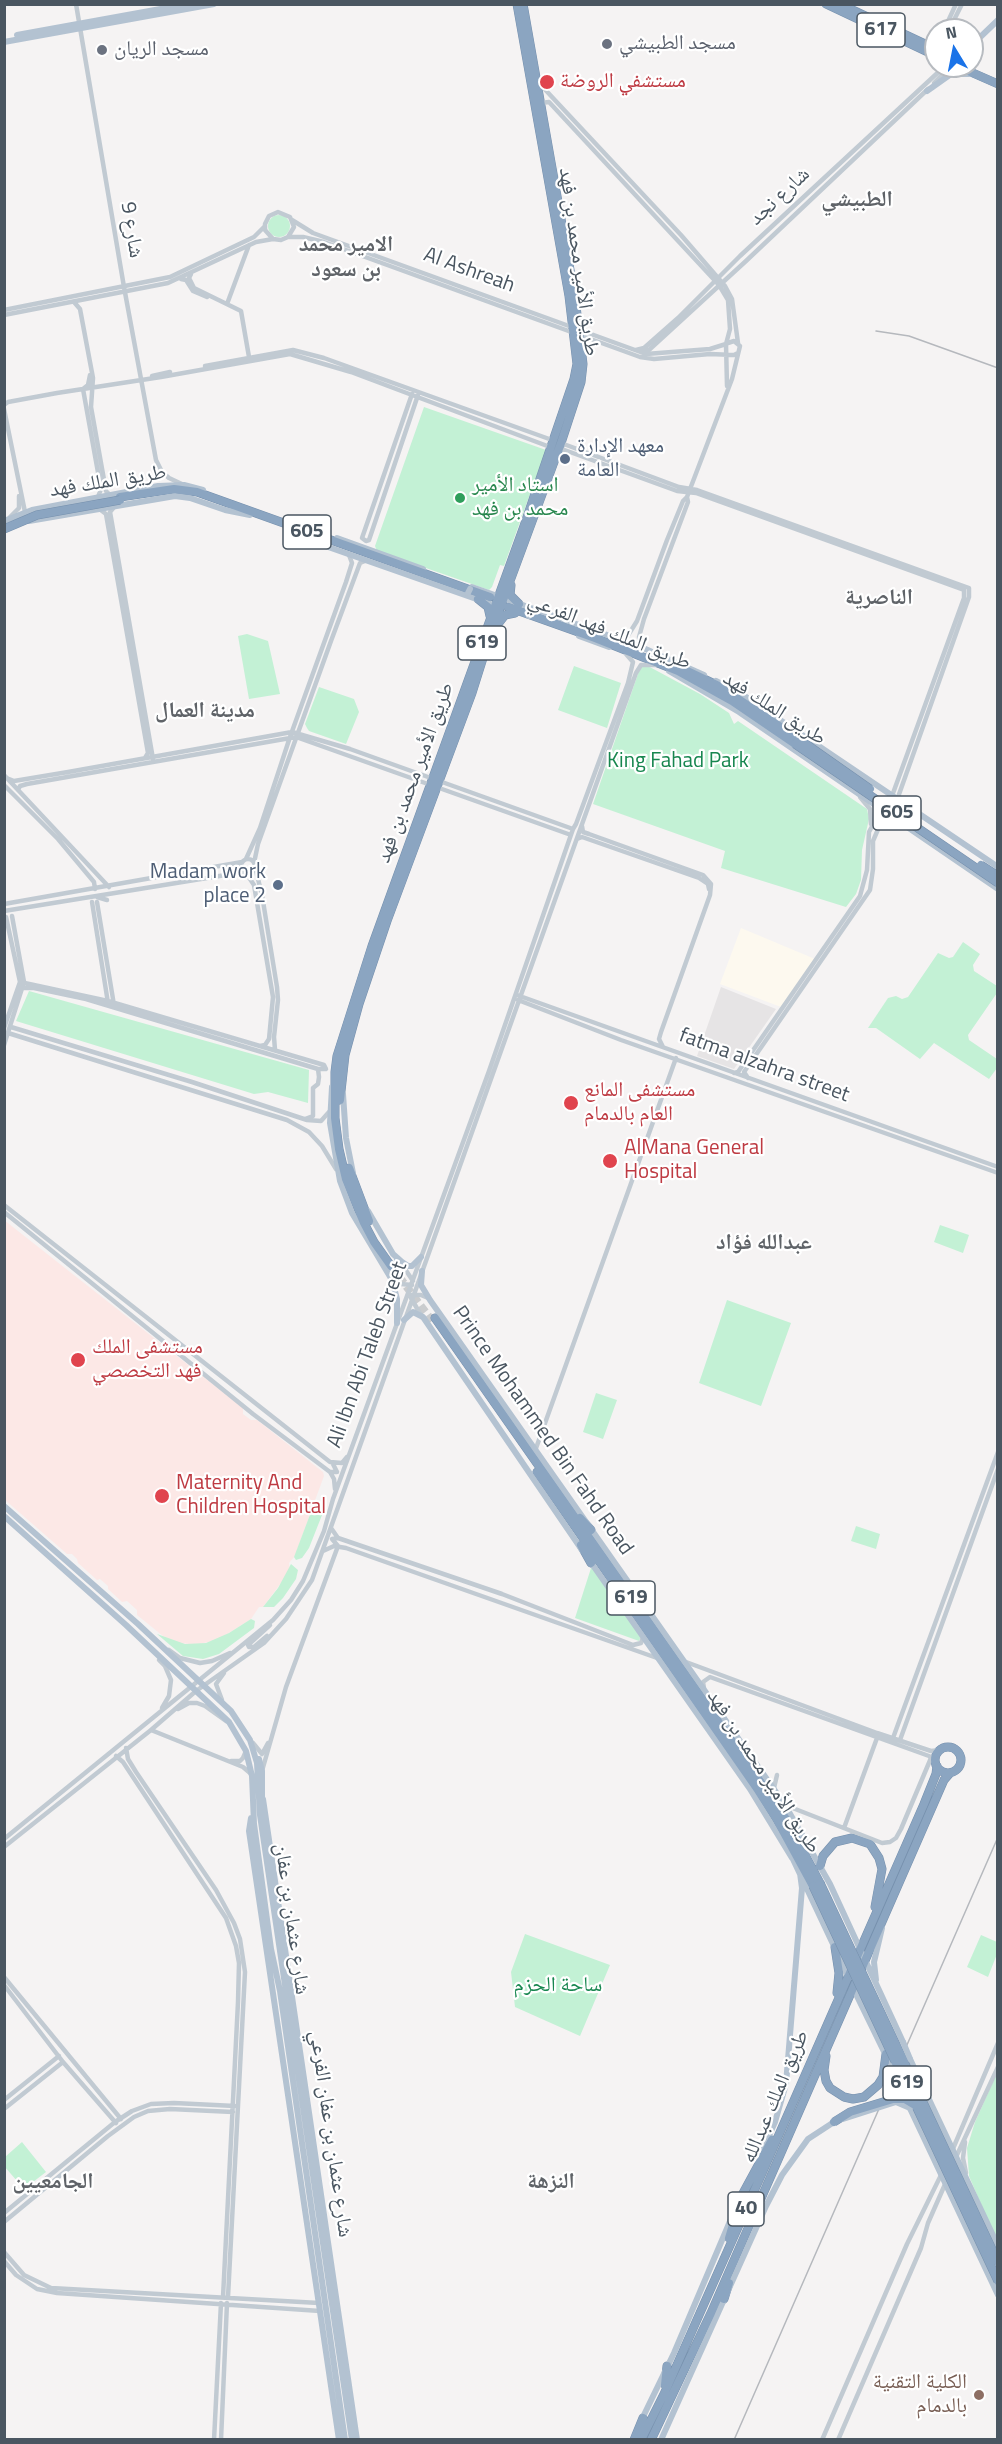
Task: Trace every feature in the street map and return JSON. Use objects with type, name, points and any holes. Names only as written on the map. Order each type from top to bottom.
[{"type":"highway","name":"طريق الأمير محمد بن فهد","points":[[517,4],[577,331]]},
{"type":"highway","name":"طريق الأمير محمد بن فهد","points":[[389,1266],[364,1223],[346,1179],[336,1126],[334,1072],[337,1056],[353,1003],[556,445],[577,364],[577,331],[524,4]]},
{"type":"highway","name":"617","points":[[826,4],[924,48]]},
{"type":"highway","name":"617","points":[[840,4],[924,47]]},
{"type":"highway","points":[[984,78],[998,84]]},
{"type":"highway","name":"طريق الملك فهد","points":[[6,525],[31,513],[118,501],[165,489],[197,492],[696,674],[748,705],[998,883]]},
{"type":"highway","points":[[490,628],[503,616],[496,591],[509,578]]},
{"type":"highway","points":[[509,578],[510,594],[519,604]]},
{"type":"highway","points":[[478,599],[489,610],[490,628]]},
{"type":"highway","name":"طريق الملك فهد","points":[[499,602],[678,671],[796,740],[998,876]]},
{"type":"highway","points":[[665,661],[696,671],[721,685],[748,705]]},
{"type":"highway","points":[[677,675],[732,701]]},
{"type":"highway","name":"طريق الأمير محمد بن فهد","points":[[389,1266],[366,1216],[350,1172],[340,1114],[343,1068],[349,1034],[364,987],[434,783]]},
{"type":"highway","name":"طريق الأمير محمد بن فهد","points":[[433,1322],[786,1819],[998,2262]]},
{"type":"highway","name":"طريق الأمير محمد بن فهد","points":[[554,1493],[777,1818],[817,1885],[913,2107],[998,2281]]},
{"type":"highway","points":[[554,1493],[591,1530]]},
{"type":"highway","points":[[554,1493],[591,1563]]},
{"type":"highway","points":[[952,1747],[961,1756],[959,1768],[950,1773],[942,1772],[934,1762],[940,1750],[952,1747]]},
{"type":"highway","points":[[747,1752],[758,1777]]},
{"type":"highway","name":"طريق الملك عبدالله","points":[[641,2439],[664,2394],[721,2266],[936,1774],[934,1762]]},
{"type":"highway","name":"طريق الملك عبدالله","points":[[651,2439],[664,2416],[745,2234],[944,1780],[950,1773]]},
{"type":"highway","points":[[820,1866],[823,1856],[835,1842],[852,1838],[870,1845],[879,1858],[882,1869],[873,1918]]},
{"type":"highway","points":[[835,1947],[839,1981],[836,2003]]},
{"type":"highway","points":[[828,2044],[825,2063],[826,2081],[830,2088],[844,2097],[864,2097],[872,2092],[883,2077],[886,2055]]},
{"type":"highway","points":[[721,2266],[741,2197],[796,2096]]},
{"type":"highway","points":[[834,2122],[850,2112],[892,2098],[905,2098],[913,2107]]},
{"type":"highway","points":[[724,2299],[745,2234]]},
{"type":"highway","points":[[664,2394],[667,2366]]},
{"type":"highway","points":[[632,2439],[643,2418]]},
{"type":"main road","points":[[4,40],[188,4]]},
{"type":"main road","points":[[178,11],[177,9],[196,4]]},
{"type":"main road","points":[[4,40],[214,4]]},
{"type":"main road","points":[[984,32],[998,20]]},
{"type":"main road","points":[[927,91],[945,78]]},
{"type":"main road","points":[[6,525],[24,512],[166,485],[184,485],[243,505],[250,513]]},
{"type":"main road","points":[[6,525],[98,508],[118,501]]},
{"type":"main road","points":[[24,512],[28,522]]},
{"type":"main road","name":"طريق الملك فهد الفرعي","points":[[307,534],[352,543],[466,590],[533,614],[618,639],[696,671],[746,697],[998,867]]},
{"type":"main road","name":"طريق الملك فهد الفرعي","points":[[307,534],[314,542],[367,561],[466,590],[478,599],[519,604],[533,614],[677,675],[739,712],[998,889]]},
{"type":"main road","points":[[883,811],[894,798]]},
{"type":"main road","points":[[334,1072],[329,1112],[338,1174],[352,1213],[393,1272],[399,1271],[400,1266],[367,1208],[353,1172],[344,1122],[343,1068]]},
{"type":"main road","points":[[393,1254],[408,1266],[414,1265],[421,1257]]},
{"type":"main road","points":[[389,1266],[397,1299],[397,1323]]},
{"type":"main road","name":"Prince Mohammed Bin Fahd Road","points":[[422,1271],[421,1285],[430,1300],[785,1805],[820,1866],[998,2246]]},
{"type":"main road","name":"Prince Mohammed Bin Fahd Road","points":[[404,1320],[413,1312],[433,1322],[591,1563],[750,1789],[792,1858]]},
{"type":"main road","points":[[433,1322],[428,1320],[431,1314],[437,1314],[446,1323]]},
{"type":"main road","name":"شارع عثمان بن عفان","points":[[4,1506],[138,1624],[231,1711],[250,1740],[257,1763],[258,1803],[264,1841],[276,1991],[295,2097],[323,2295],[355,2439]]},
{"type":"main road","name":"شارع عثمان بن عفان","points":[[4,1516],[126,1625],[229,1722],[246,1751],[252,1776],[252,1802],[270,1905],[281,1948],[284,1984],[319,2209],[331,2295],[326,2311],[342,2439]]},
{"type":"main road","points":[[250,1740],[260,1760],[262,1771],[264,1841]]},
{"type":"main road","points":[[758,1790],[800,1873],[898,2083],[913,2107],[945,2184],[998,2295]]},
{"type":"main road","name":"شارع عثمان بن عفان الفرعي","points":[[263,1798],[315,2142],[355,2439]]},
{"type":"main road","name":"شارع عثمان بن عفان الفرعي","points":[[252,1802],[249,1831],[276,1991],[299,2172],[319,2303],[326,2311],[333,2398],[342,2439]]},
{"type":"main road","points":[[643,2418],[775,2122],[786,2084],[801,1900],[800,1873]]},
{"type":"main road","points":[[270,1905],[279,1944],[276,1947],[273,1944],[270,1905]]},
{"type":"main road","points":[[880,1995],[874,1962],[885,1914]]},
{"type":"main road","points":[[276,1991],[274,1954],[276,1950],[280,1952],[284,1984],[301,2051]]},
{"type":"main road","points":[[295,2097],[299,2172]]},
{"type":"main road","points":[[661,2439],[766,2206],[796,2154],[808,2139],[834,2122]]},
{"type":"main road","points":[[315,2142],[319,2209]]},
{"type":"main road","points":[[323,2295],[327,2302],[330,2301],[331,2295]]},
{"type":"street","name":"شارع 9","points":[[76,4],[156,460],[162,472],[184,485]]},
{"type":"street","points":[[950,18],[956,4]]},
{"type":"street","points":[[956,18],[962,4]]},
{"type":"street","name":"شارع نجد","points":[[719,282],[933,78]]},
{"type":"street","name":"شارع نجد","points":[[636,350],[646,346],[719,282],[939,78]]},
{"type":"street","points":[[537,81],[681,235],[732,299],[740,349],[732,379],[727,387],[689,493],[688,502],[644,619],[639,637],[640,647]]},
{"type":"street","points":[[541,103],[549,102],[719,282],[728,300],[730,329],[727,343],[727,387]]},
{"type":"street","points":[[543,113],[553,107]]},
{"type":"street","points":[[4,315],[125,290],[187,271],[254,237],[265,226],[269,216],[278,212],[287,214],[292,220],[293,230],[288,237]]},
{"type":"street","name":"Al Ashreah","points":[[292,220],[313,233],[577,331],[643,352]]},
{"type":"street","points":[[265,226],[267,233],[273,239]]},
{"type":"street","points":[[4,310],[181,279],[262,240],[303,237],[324,242],[577,331],[629,353],[654,359],[738,352]]},
{"type":"street","points":[[226,304],[249,245]]},
{"type":"street","points":[[232,254],[237,254],[242,262]]},
{"type":"street","points":[[191,274],[189,278],[194,288],[241,311],[249,357]]},
{"type":"street","points":[[181,279],[186,280],[196,293],[221,301]]},
{"type":"street","points":[[643,352],[656,344],[719,282]]},
{"type":"street","points":[[74,302],[80,309],[94,388],[91,407],[106,490],[110,495]]},
{"type":"street","points":[[629,353],[660,354],[710,349],[734,341],[738,343]]},
{"type":"street","points":[[656,344],[654,351],[660,354]]},
{"type":"street","points":[[24,512],[4,407],[8,402],[293,350],[324,358],[415,394]]},
{"type":"street","points":[[141,379],[290,354],[415,394],[677,491],[689,493],[969,588],[969,597],[894,798]]},
{"type":"street","points":[[716,355],[728,364]]},
{"type":"street","points":[[90,369],[90,379],[83,389],[101,489],[98,497]]},
{"type":"street","points":[[352,543],[362,538],[415,394]]},
{"type":"street","points":[[372,551],[369,540],[415,394]]},
{"type":"street","points":[[6,525],[19,508],[19,487]]},
{"type":"street","points":[[618,639],[623,640],[627,637],[637,621],[667,540],[683,501],[689,493]]},
{"type":"street","points":[[118,501],[110,512],[144,703],[149,748],[144,761]]},
{"type":"street","points":[[98,508],[106,514],[136,688],[149,748],[154,756]]},
{"type":"street","points":[[362,538],[366,542],[369,540]]},
{"type":"street","points":[[275,1050],[277,987],[255,865],[258,844],[351,567],[352,560],[348,554]]},
{"type":"street","points":[[260,1046],[265,1045],[269,1039],[273,997],[255,885],[241,865],[260,828],[357,569],[361,562],[367,561]]},
{"type":"street","points":[[351,567],[355,565],[357,569]]},
{"type":"street","points":[[626,654],[633,660],[635,670],[576,842],[517,997],[551,1014],[998,1173]]},
{"type":"street","points":[[7,777],[21,779],[144,761],[154,756],[294,734],[573,829],[635,670],[641,665],[656,665]]},
{"type":"street","points":[[136,688],[140,701],[144,703]]},
{"type":"street","points":[[18,790],[24,785],[294,734]]},
{"type":"street","points":[[7,777],[109,887]]},
{"type":"street","points":[[21,779],[24,785]]},
{"type":"street","points":[[434,783],[570,835]]},
{"type":"street","points":[[4,785],[54,835],[94,882],[95,889]]},
{"type":"street","points":[[733,1073],[738,1072],[860,896],[867,870],[872,818],[870,809],[854,791]]},
{"type":"street","points":[[869,832],[883,811]]},
{"type":"street","points":[[748,1078],[744,1072],[870,890],[874,835],[883,811]]},
{"type":"street","points":[[874,835],[884,822],[893,821],[905,827]]},
{"type":"street","points":[[581,825],[583,832],[703,875],[711,884],[710,895],[661,1032],[659,1039],[663,1047]]},
{"type":"street","name":"Ali Ibn Abi Taleb Street","points":[[286,1619],[312,1581],[323,1551],[517,997],[573,829]]},
{"type":"street","points":[[576,842],[582,837],[708,884],[709,889],[654,1044]]},
{"type":"street","points":[[4,904],[244,861],[255,865]]},
{"type":"street","points":[[211,876],[250,873],[255,865]]},
{"type":"street","points":[[6,1031],[11,1027],[23,984],[7,915],[211,876],[237,869],[238,866],[217,867]]},
{"type":"street","points":[[94,882],[98,882],[100,878]]},
{"type":"street","points":[[95,900],[107,900]]},
{"type":"street","points":[[95,900],[111,1004]]},
{"type":"street","points":[[4,1045],[17,986],[23,984],[111,1004],[324,1065],[333,1063],[337,1056]]},
{"type":"street","name":"Ali Ibn Abi Taleb Street","points":[[4,1839],[155,1716],[194,1689],[273,1620],[291,1600],[306,1575],[324,1531],[333,1499],[517,997]]},
{"type":"street","name":"fatma alzahra street","points":[[517,997],[998,1167]]},
{"type":"street","points":[[111,1004],[318,1069],[325,1070],[324,1065]]},
{"type":"street","points":[[551,1014],[557,1010]]},
{"type":"street","points":[[11,1027],[192,1082],[303,1119],[321,1121],[329,1112]]},
{"type":"street","points":[[6,1031],[287,1120],[302,1127],[317,1140],[329,1155],[338,1174]]},
{"type":"street","points":[[535,1451],[675,1059],[686,1057]]},
{"type":"street","points":[[303,1119],[313,1116],[313,1088],[318,1084],[318,1069]]},
{"type":"street","points":[[927,1149],[946,1153],[948,1150]]},
{"type":"street","points":[[4,1209],[12,1212],[333,1464],[337,1472],[330,1472]]},
{"type":"street","points":[[4,1209],[253,1414],[330,1472],[335,1482],[333,1499]]},
{"type":"street","points":[[393,1254],[411,1284],[412,1295],[423,1317]]},
{"type":"street","points":[[389,1266],[398,1282],[411,1284],[418,1280]]},
{"type":"street","points":[[405,1300],[412,1295]]},
{"type":"street","name":"Prince Mohammed Bin Fahd Road","points":[[412,1295],[422,1295],[430,1300]]},
{"type":"street","points":[[333,1464],[344,1462],[352,1450]]},
{"type":"street","points":[[893,1738],[998,1452]]},
{"type":"street","points":[[900,1740],[998,1469]]},
{"type":"street","points":[[331,1528],[338,1538],[502,1594],[633,1645],[643,1641],[641,1632]]},
{"type":"street","points":[[338,1538],[332,1541],[338,1546],[652,1656],[662,1662]]},
{"type":"street","points":[[323,1551],[338,1546]]},
{"type":"street","points":[[262,1771],[286,1687],[338,1546]]},
{"type":"street","points":[[273,1620],[266,1630],[248,1645],[249,1647],[254,1647],[286,1619]]},
{"type":"street","points":[[200,1684],[252,1653],[286,1619]]},
{"type":"street","points":[[138,1624],[180,1658],[201,1663],[225,1656],[247,1641]]},
{"type":"street","points":[[126,1625],[168,1672],[171,1680],[169,1696],[155,1716]]},
{"type":"street","points":[[638,1644],[642,1649],[639,1653]]},
{"type":"street","points":[[684,1661],[893,1738],[931,1751],[940,1750]]},
{"type":"street","points":[[231,1666],[216,1684],[218,1694],[231,1711]]},
{"type":"street","points":[[705,1691],[703,1682],[710,1677],[877,1738],[934,1762],[896,1838],[890,1842],[882,1843],[785,1805]]},
{"type":"street","points":[[4,1847],[151,1730],[194,1689]]},
{"type":"street","points":[[166,1717],[189,1703],[197,1703],[205,1706],[222,1720],[229,1722]]},
{"type":"street","points":[[250,1740],[262,1754],[276,1724]]},
{"type":"street","points":[[151,1730],[248,1769],[252,1776]]},
{"type":"street","points":[[844,1828],[877,1738]]},
{"type":"street","points":[[126,1748],[126,1760]]},
{"type":"street","points":[[226,1760],[240,1761],[246,1751]]},
{"type":"street","points":[[116,1756],[126,1760],[216,1890],[240,1939],[246,1972],[235,2109],[225,2300],[221,2439]]},
{"type":"street","points":[[774,1788],[777,1775]]},
{"type":"street","points":[[4,1977],[120,2122]]},
{"type":"street","points":[[4,1985],[63,2062],[120,2122]]},
{"type":"street","points":[[822,2439],[998,2043]]},
{"type":"street","points":[[4,2100],[59,2056]]},
{"type":"street","points":[[4,2109],[63,2062]]},
{"type":"street","points":[[838,2439],[921,2248],[928,2223],[956,2157],[998,2067]]},
{"type":"street","points":[[4,2213],[120,2122],[151,2104],[174,2103],[235,2109]]},
{"type":"street","points":[[4,2222],[120,2122]]},
{"type":"street","points":[[945,2136],[953,2138],[959,2135]]},
{"type":"street","points":[[966,2136],[963,2158],[969,2187]]},
{"type":"street","points":[[4,2252],[24,2275],[51,2288],[225,2300],[326,2311]]},
{"type":"street","points":[[4,2261],[16,2275],[37,2289],[80,2295],[319,2303]]},
{"type":"street","points":[[214,2439],[225,2300]]},
{"type":"shaded area","points":[[741,928],[815,959],[781,1007],[720,984]]},
{"type":"shaded area","points":[[721,987],[776,1009],[734,1069],[697,1056]]},
{"type":"shaded area","name":"Maternity And Children Hospital","points":[[4,1220],[243,1408],[243,1414],[251,1420],[257,1420],[323,1472],[324,1476],[295,1556],[289,1563],[290,1569],[284,1579],[251,1619],[216,1640],[196,1645],[174,1642],[163,1636],[137,1615],[137,1610],[127,1601],[122,1602],[108,1589],[108,1586],[100,1579],[97,1580],[78,1563],[72,1554],[67,1554],[5,1500]]},
{"type":"green space","points":[[279,215],[287,218],[290,226],[287,234],[279,237],[271,234],[268,226],[271,218]]},
{"type":"green space","name":"استاد الأمير محمد بن فهد","points":[[424,407],[546,450],[504,566],[500,565],[489,590],[377,551],[375,546]]},
{"type":"green space","points":[[247,634],[268,641],[280,694],[249,699],[238,636]]},
{"type":"green space","name":"King Fahad Park","points":[[646,665],[700,694],[729,713],[734,724],[738,721],[867,809],[869,819],[862,850],[861,880],[856,894],[846,907],[721,868],[725,851],[593,804],[640,668]]},
{"type":"green space","points":[[574,666],[621,683],[607,728],[558,710]]},
{"type":"green space","points":[[319,687],[354,699],[359,712],[346,744],[309,731],[305,724]]},
{"type":"green space","points":[[963,942],[980,954],[973,965],[974,971],[997,986],[997,993],[968,1035],[969,1040],[997,1059],[997,1068],[989,1079],[934,1043],[920,1059],[876,1028],[868,1028],[888,998],[908,997],[938,953],[949,958],[953,957]]},
{"type":"green space","points":[[29,991],[309,1070],[308,1103],[268,1092],[254,1094],[16,1021]]},
{"type":"green space","points":[[940,1225],[969,1235],[963,1253],[934,1242]]},
{"type":"green space","points":[[727,1300],[791,1323],[761,1406],[699,1383]]},
{"type":"green space","points":[[596,1393],[617,1400],[603,1439],[583,1432]]},
{"type":"green space","points":[[314,1504],[324,1510],[309,1548],[302,1558],[296,1560],[294,1557]]},
{"type":"green space","points":[[856,1526],[880,1534],[876,1549],[851,1541]]},
{"type":"green space","points":[[291,1564],[298,1570],[296,1579],[274,1607],[263,1607],[278,1588]]},
{"type":"green space","points":[[592,1565],[641,1636],[639,1641],[575,1618]]},
{"type":"green space","points":[[251,1619],[255,1621],[254,1628],[219,1654],[203,1659],[183,1656],[157,1634],[185,1644],[206,1643],[229,1633]]},
{"type":"green space","name":"ساحة الحزم","points":[[525,1934],[610,1965],[580,2036],[515,2007],[511,1972]]},
{"type":"green space","points":[[981,1935],[997,1942],[997,1954],[988,1977],[967,1967]]},
{"type":"green space","points":[[997,2073],[997,2242],[969,2176],[967,2148],[975,2122]]},
{"type":"green space","points":[[22,2142],[46,2172],[24,2189],[4,2166],[5,2157]]},
{"type":"tunnel","points":[[392,1267],[432,1321]]},
{"type":"railway","points":[[876,331],[909,336],[998,368]]},
{"type":"railway","points":[[734,2440],[998,1837]]},
{"type":"place","name":"مسجد الطبيشي","points":[[607,44]]},
{"type":"place","name":"مسجد الريان","points":[[102,50]]},
{"type":"place","name":"مستشفي الروضة","points":[[547,82]]},
{"type":"place","name":"معهد الإدارة العامة","points":[[565,459]]},
{"type":"place","name":"استاد الأمير محمد بن فهد","points":[[460,498]]},
{"type":"place","name":"Madam work place 2","points":[[278,885]]},
{"type":"place","name":"مستشفى المانع العام بالدمام","points":[[571,1103]]},
{"type":"place","name":"AlMana General Hospital","points":[[610,1161]]},
{"type":"place","name":"مستشفى الملك فهد التخصصي","points":[[78,1360]]},
{"type":"place","name":"Maternity And Children Hospital","points":[[162,1496]]},
{"type":"place","name":"الكلية التقنية بالدمام","points":[[979,2395]]},
{"type":"district","name":"الطبيشي","points":[[857,201]]},
{"type":"district","name":"الامير محمد بن سعود","points":[[346,258]]},
{"type":"district","name":"الناصرية","points":[[879,599]]},
{"type":"district","name":"مدينة العمال","points":[[205,712]]},
{"type":"district","name":"عبدالله فؤاد","points":[[764,1244]]},
{"type":"district","name":"الجامعيين","points":[[53,2183]]},
{"type":"district","name":"النزهة","points":[[551,2183]]}]
